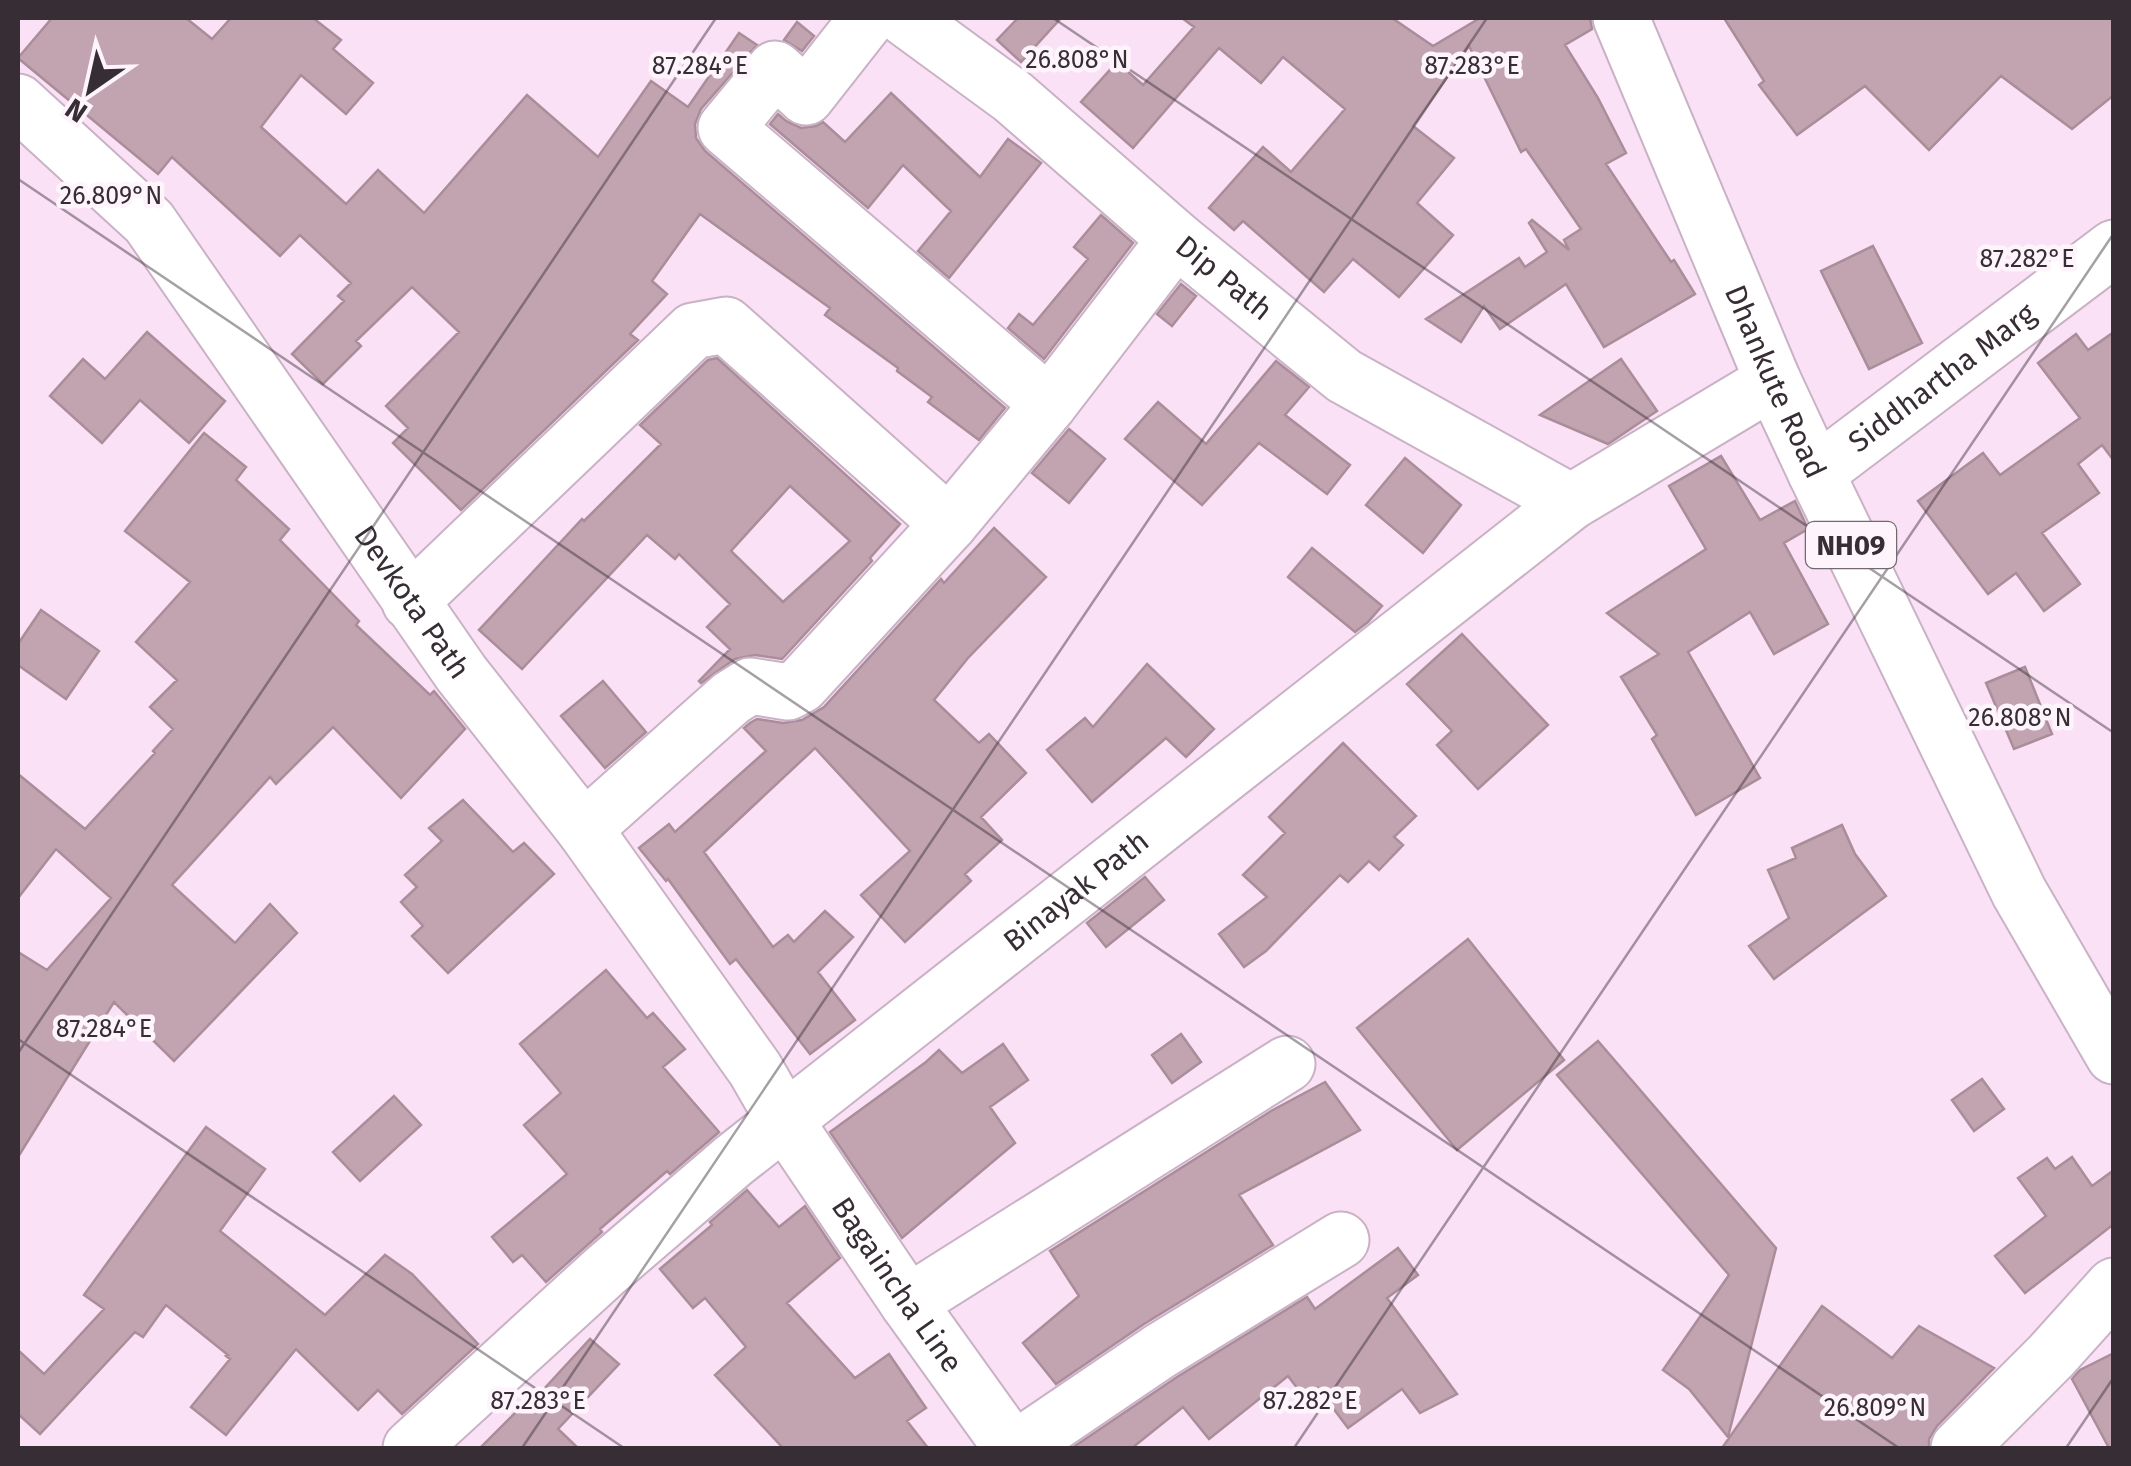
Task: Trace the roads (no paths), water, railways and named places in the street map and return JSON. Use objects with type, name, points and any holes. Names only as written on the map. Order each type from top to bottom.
[{"type":"street","points":[[868,18],[806,97],[775,69],[726,128],[1049,404]]},
{"type":"street","name":"Dip Path","points":[[905,18],[1013,97],[1176,240],[1344,376],[1571,502]]},
{"type":"street","name":"Dhankute Road","points":[[1621,18],[1773,381],[1816,473],[2020,892],[2114,1056]]},
{"type":"street","name":"Devkota Path","points":[[18,102],[149,222],[410,602],[461,674],[584,828],[755,1069],[785,1121]]},
{"type":"street","points":[[584,828],[730,698],[750,686],[788,692],[801,685],[949,524],[1049,404],[1176,240]]},
{"type":"street","name":"Siddhartha Marg","points":[[1816,473],[2114,248]]},
{"type":"street","points":[[410,602],[692,331],[726,325],[949,524]]},
{"type":"street","name":"Binayak Path","points":[[411,1448],[606,1270],[733,1161],[1571,502],[1773,381]]},
{"type":"street","points":[[908,1303],[1287,1064]]},
{"type":"street","name":"Bagaincha Line","points":[[785,1121],[908,1303],[1014,1448]]},
{"type":"street","points":[[1014,1448],[1160,1350],[1341,1240]]},
{"type":"street","points":[[1959,1448],[2114,1286]]}]
